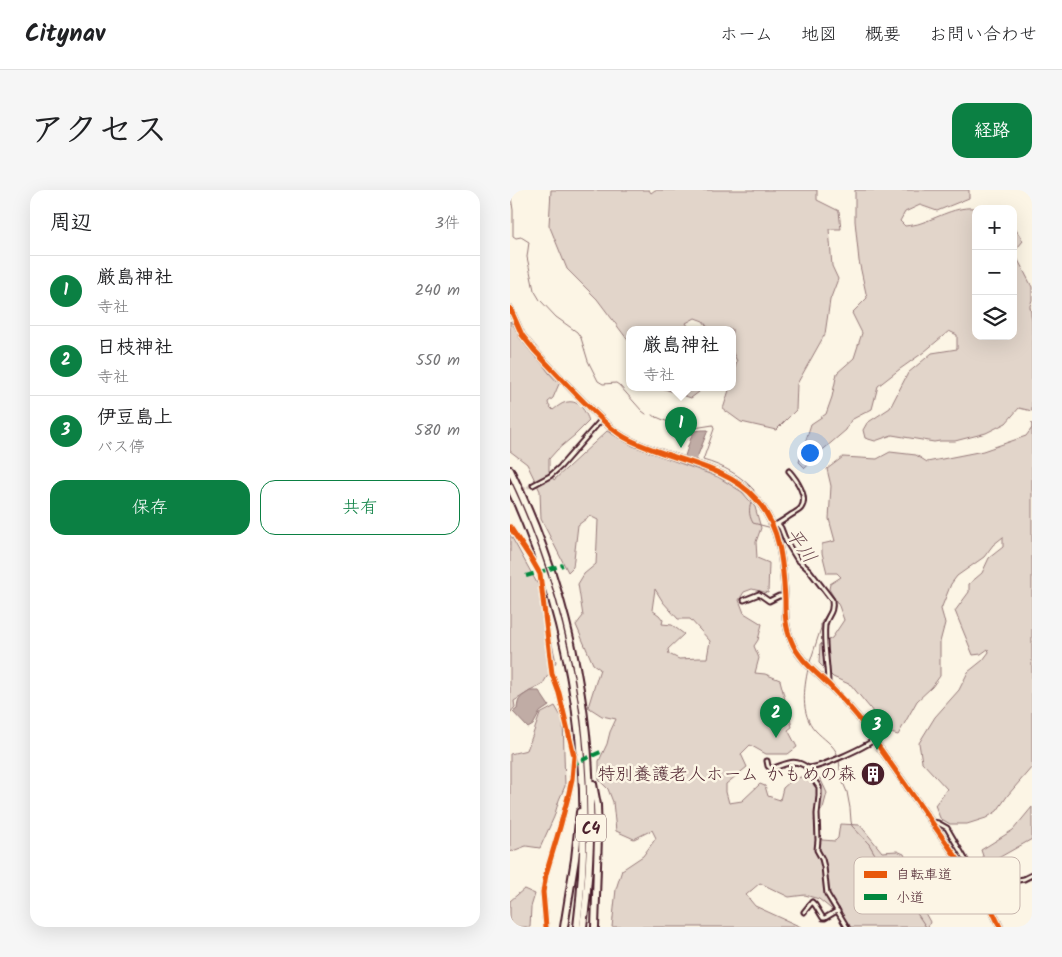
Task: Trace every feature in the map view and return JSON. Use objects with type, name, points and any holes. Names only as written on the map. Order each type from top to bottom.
[{"type":"highway","name":"C4","points":[[510,470],[532,519],[551,572],[563,610],[576,664],[586,728],[590,781],[591,837],[583,927]]},
{"type":"highway","name":"C4","points":[[510,487],[533,540],[557,614],[569,665],[575,702],[579,730],[584,831],[584,858],[577,927]]},
{"type":"highway","points":[[586,728],[590,746],[592,781],[597,805],[600,887],[599,927]]},
{"type":"highway","points":[[564,927],[576,852],[582,785]]},
{"type":"highway","points":[[595,927],[598,836]]},
{"type":"highway","points":[[560,927],[569,896]]},
{"type":"street","points":[[510,308],[522,335],[534,350],[614,430],[632,441],[727,476],[753,495],[775,526],[782,565],[786,626],[793,645],[801,658],[852,710],[956,857]]},
{"type":"street","points":[[532,485],[550,476],[560,467],[602,420]]},
{"type":"street","points":[[775,526],[801,508],[802,505],[802,492],[799,484],[789,471]]},
{"type":"street","points":[[775,526],[781,528],[786,541],[797,559],[809,570],[832,600],[832,612],[825,623],[828,684]]},
{"type":"street","points":[[510,527],[540,574],[552,674],[560,693],[574,756],[568,798],[546,874],[543,892],[546,927]]},
{"type":"street","points":[[744,600],[759,594],[769,601],[779,596],[785,596]]},
{"type":"street","points":[[808,768],[815,768],[861,748],[874,740]]},
{"type":"street","points":[[767,761],[771,769],[796,761],[803,764],[808,768],[819,787],[817,850],[824,867],[827,894],[847,927]]},
{"type":"street","points":[[932,822],[944,826],[951,832],[964,857]]},
{"type":"street","points":[[1020,879],[1032,875]]},
{"type":"street","points":[[804,912],[812,902],[816,905],[823,918],[838,912]]},
{"type":"street","points":[[994,914],[1000,927]]},
{"type":"shaded area","points":[[551,190],[649,190],[651,193],[655,190],[817,190],[817,200],[839,211],[841,229],[829,229],[832,266],[838,279],[830,300],[825,334],[797,384],[796,410],[776,430],[741,422],[723,409],[729,391],[736,391],[736,326],[707,326],[703,321],[695,318],[686,323],[688,326],[626,326],[626,338],[597,299],[567,269],[549,225]]},
{"type":"shaded area","points":[[855,190],[969,190],[969,198],[937,211],[920,205],[905,212],[900,221],[905,226],[919,224],[958,209],[972,208],[972,340],[1017,340],[1017,258],[1032,287],[1030,306],[1032,321],[1032,411],[1019,408],[1006,423],[986,433],[955,441],[934,442],[892,435],[875,441],[865,438],[863,430],[867,423],[890,408],[908,373],[932,353],[957,349],[957,335],[949,331],[878,386],[872,409],[851,420],[846,430],[805,468],[799,462],[811,424],[826,414],[837,373],[854,358],[862,333],[852,313],[867,298],[859,261],[855,221]]},
{"type":"shaded area","points":[[1017,231],[1023,241],[1017,248]]},
{"type":"shaded area","points":[[510,321],[559,384],[553,398],[548,402],[550,407],[553,410],[564,403],[575,403],[584,411],[589,421],[549,459],[549,471],[554,480],[607,431],[633,446],[718,477],[742,492],[755,507],[761,528],[756,542],[757,558],[769,563],[768,593],[752,589],[744,592],[739,600],[744,613],[762,624],[758,640],[754,646],[759,658],[755,673],[765,674],[780,680],[792,727],[788,730],[797,747],[788,754],[766,754],[750,745],[741,754],[747,767],[726,784],[729,803],[742,801],[760,784],[765,786],[768,796],[780,800],[783,788],[793,779],[805,776],[820,778],[827,793],[823,808],[814,820],[822,840],[835,841],[838,838],[840,824],[860,825],[882,852],[897,851],[904,854],[905,857],[854,857],[854,914],[926,914],[930,922],[928,927],[850,927],[819,899],[805,895],[789,897],[760,883],[746,895],[755,906],[801,927],[612,927],[616,889],[622,870],[643,856],[656,838],[652,830],[634,839],[616,831],[613,802],[608,789],[599,780],[599,761],[616,719],[602,716],[588,707],[600,669],[593,664],[576,625],[583,616],[578,584],[584,574],[596,564],[598,520],[590,516],[578,525],[573,567],[568,572],[541,519],[540,491],[527,464],[510,451]],"holes":[[[655,589],[663,602],[678,619],[690,619],[710,641],[707,658],[679,659],[669,654],[668,649],[684,634],[672,625],[662,624],[663,620],[652,610]]]},
{"type":"shaded area","points":[[671,391],[699,391],[691,398]]},
{"type":"shaded area","points":[[1032,428],[1032,767],[997,811],[986,818],[967,824],[950,824],[940,818],[935,805],[947,789],[922,762],[919,743],[935,717],[959,690],[968,672],[983,660],[989,652],[988,649],[981,654],[973,655],[955,611],[969,592],[969,584],[982,573],[989,558],[1003,547],[1003,537],[993,545],[984,557],[957,576],[951,584],[941,609],[945,623],[940,642],[940,676],[932,687],[917,701],[898,735],[887,732],[851,685],[833,677],[819,663],[820,645],[832,638],[844,620],[839,606],[829,589],[830,584],[841,577],[837,573],[827,573],[822,553],[822,544],[835,541],[829,519],[831,486],[827,469],[843,457],[877,459],[890,452],[916,455],[927,462],[983,451],[1026,436]]},
{"type":"shaded area","points":[[708,430],[696,460],[688,459],[685,456],[694,431]]},
{"type":"shaded area","points":[[510,534],[538,585],[556,662],[542,685],[514,701],[515,707],[510,713]]},
{"type":"shaded area","points":[[530,691],[539,691],[549,706],[540,712],[533,725],[528,728],[513,712],[517,709],[520,698]]},
{"type":"shaded area","points":[[555,706],[563,720],[565,786],[540,848],[526,846],[510,852],[510,754],[527,750],[540,714]]},
{"type":"shaded area","points":[[1032,807],[1032,839],[1000,857],[983,857],[981,850],[1013,830]]},
{"type":"shaded area","points":[[524,889],[535,894],[531,907],[530,927],[510,927],[510,901]]},
{"type":"waterway","name":"平川","points":[[510,191],[513,210],[513,236],[516,238],[521,237],[529,242],[527,257],[534,290],[540,300],[556,317],[577,332],[598,381],[603,384],[616,383],[619,385],[646,414]]},
{"type":"waterway","name":"平川","points":[[652,415],[688,429],[713,425],[714,429],[703,460],[725,468],[737,475],[754,490],[753,495]]},
{"type":"waterway","name":"平川","points":[[752,498],[750,517],[753,523],[772,528]]},
{"type":"waterway","name":"平川","points":[[776,529],[796,561],[807,570],[824,592]]},
{"type":"waterway","name":"平川","points":[[810,662],[821,623],[831,607]]},
{"type":"waterway","name":"平川","points":[[808,669],[804,701],[807,716],[810,724],[831,745],[838,756]]},
{"type":"waterway","name":"平川","points":[[839,760],[841,778],[847,792],[852,826],[869,844],[877,857]]},
{"type":"waterway","name":"平川","points":[[917,914],[926,927]]},
{"type":"tunnel","points":[[519,491],[533,485]]},
{"type":"marked path","points":[[526,576],[563,565]]},
{"type":"marked path","points":[[571,765],[603,751]]},
{"type":"cycle path","points":[[510,308],[522,335],[534,350],[613,429],[640,445],[694,463],[728,477],[756,499],[771,522],[776,534],[782,559],[786,625],[794,647],[808,665],[858,717],[956,857]]},
{"type":"cycle path","points":[[510,527],[540,574],[552,674],[559,693],[574,756],[568,797],[546,874],[543,892],[546,927]]},
{"type":"cycle path","points":[[994,914],[1000,927]]},
{"type":"place","name":"厳島神社","points":[[681,448]]},
{"type":"place","name":"日枝神社","points":[[776,738]]},
{"type":"place","name":"伊豆島上","points":[[877,750]]},
{"type":"place","name":"特別養護老人ホーム かもめの森","points":[[873,774]]}]
